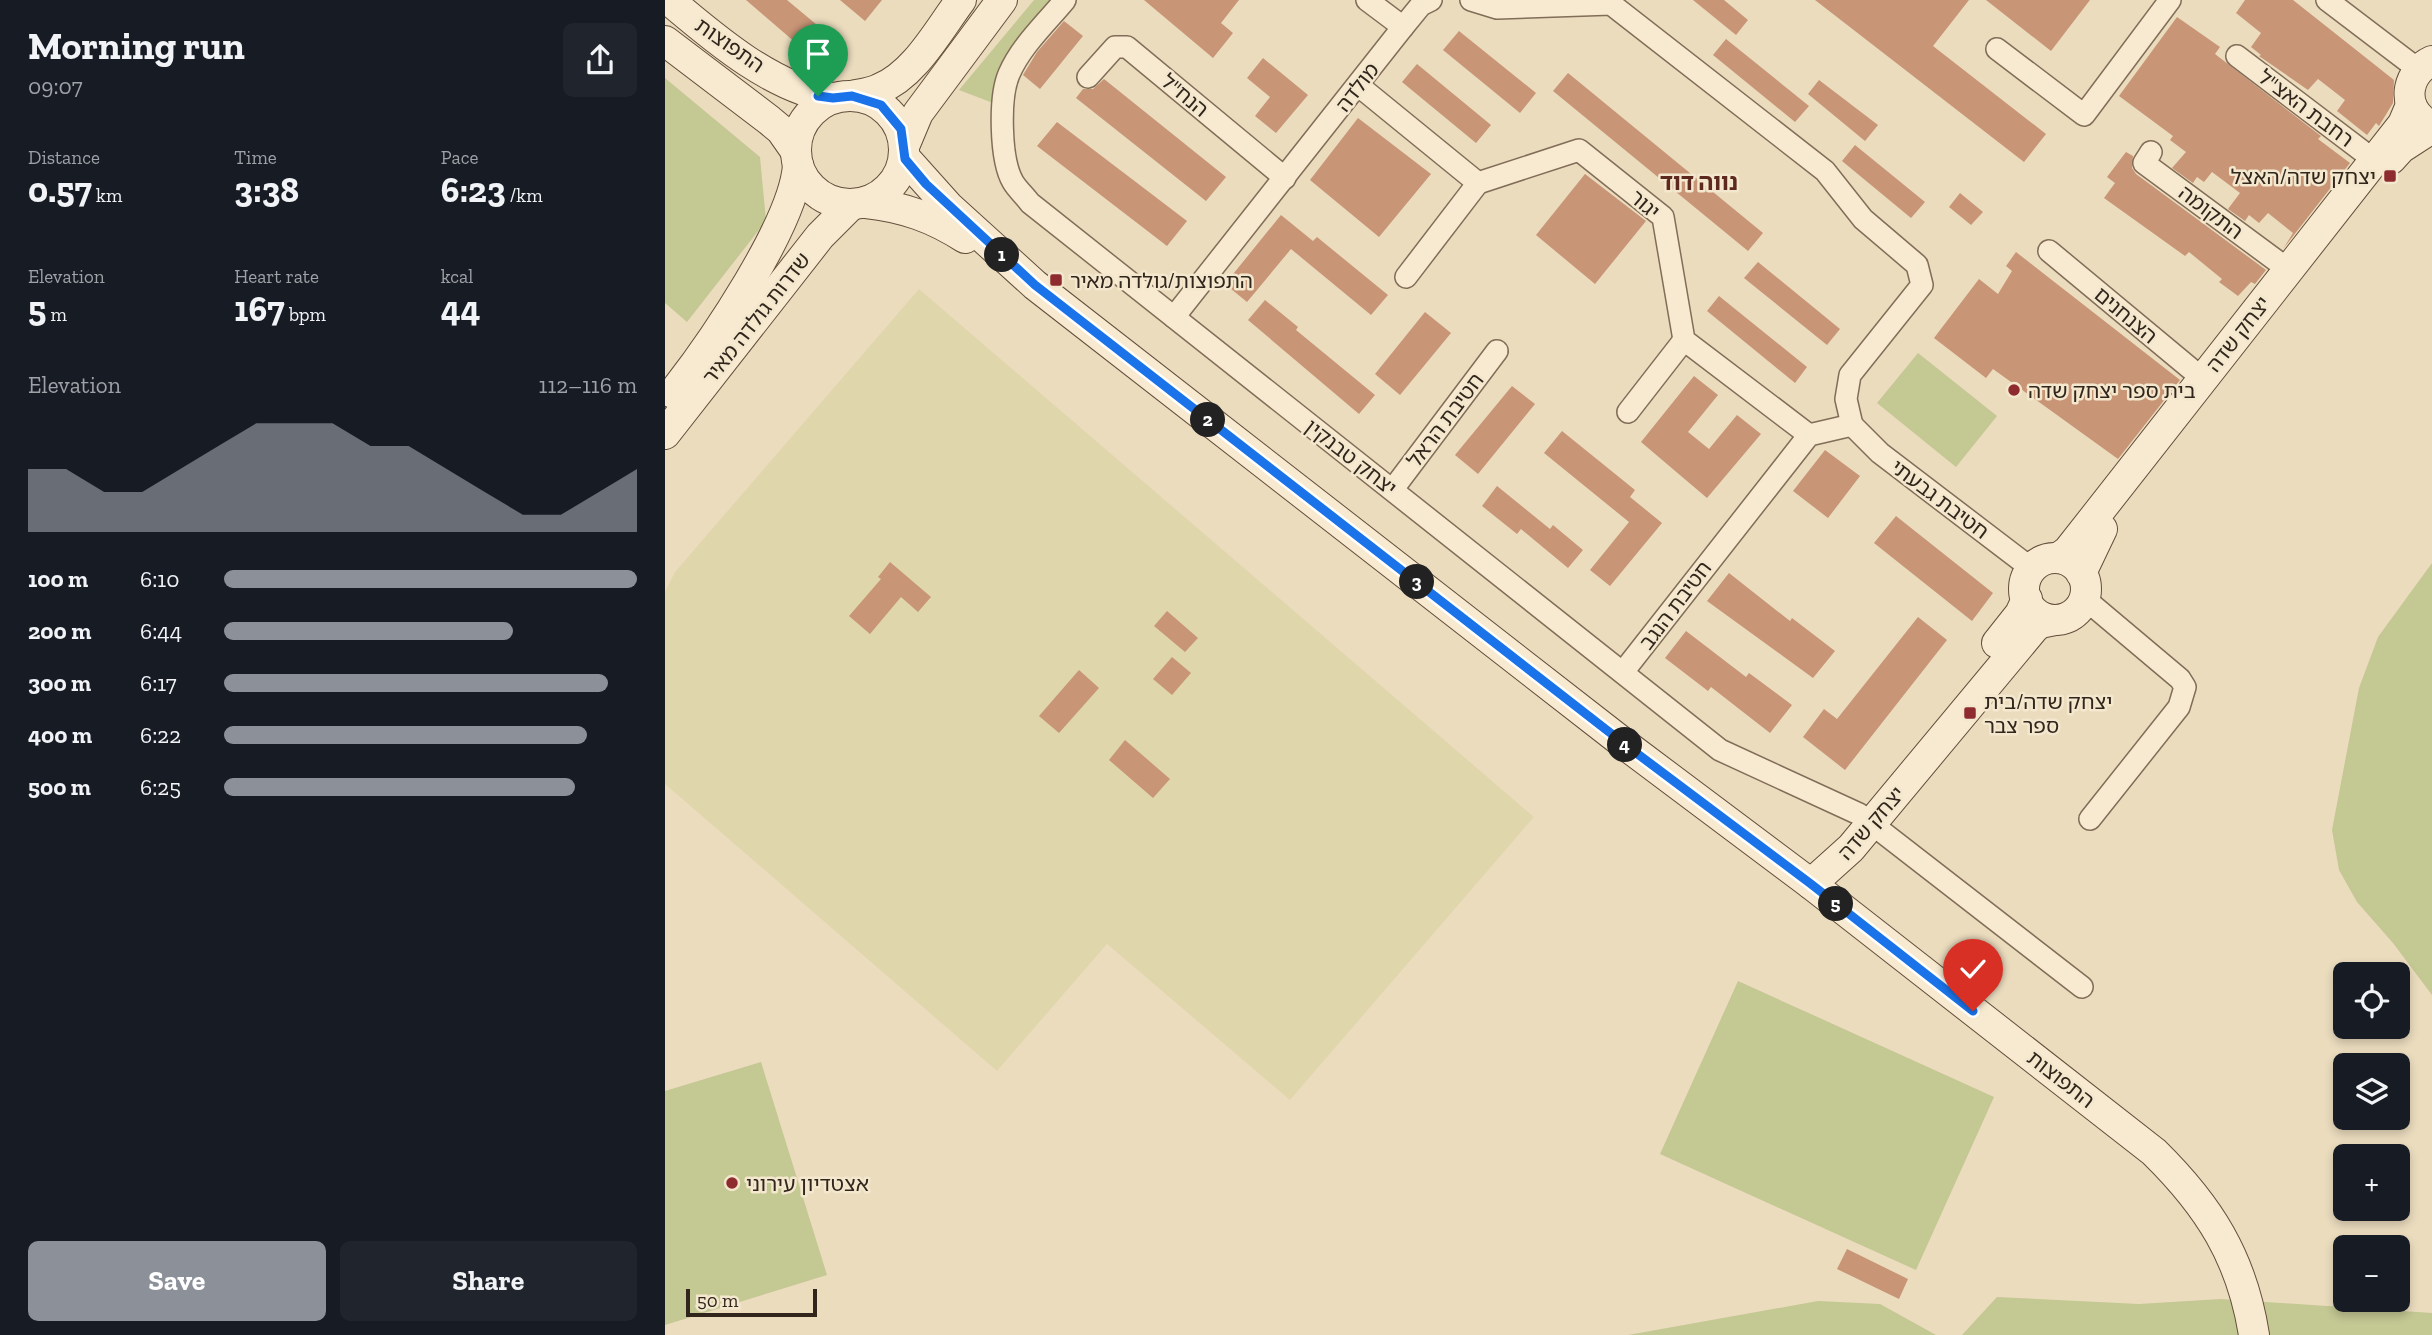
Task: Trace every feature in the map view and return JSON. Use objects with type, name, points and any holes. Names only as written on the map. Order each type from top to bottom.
[{"type":"main road","name":"התפוצות","points":[[669,0],[713,37],[744,58],[818,96],[842,97]]},
{"type":"main road","points":[[961,0],[905,70],[880,89],[842,97],[818,106],[806,118],[798,134],[797,158],[805,181],[817,194],[833,202],[858,204],[880,196],[892,186],[900,173],[918,113],[1002,0]]},
{"type":"main road","name":"התפוצות","points":[[665,41],[781,130],[797,158]]},
{"type":"main road","name":"יצחק שדה","points":[[1811,884],[1830,850],[1865,818],[2034,628],[2074,614],[2064,575],[2068,551],[2403,124],[2411,105],[2410,84],[2426,65]]},
{"type":"main road","points":[[842,97],[881,105],[901,129],[905,151]]},
{"type":"main road","points":[[2411,105],[2417,116],[2432,127]]},
{"type":"main road","name":"יצחק שדה","points":[[2064,575],[2400,148],[2432,127]]},
{"type":"main road","name":"התפוצות","points":[[905,151],[948,206],[1035,285],[2154,1152],[2205,1208],[2233,1258],[2244,1288],[2254,1335]]},
{"type":"main road","name":"שדרות גולדה מאיר","points":[[665,402],[701,354],[775,234],[796,184],[797,158]]},
{"type":"main road","name":"התפוצות","points":[[858,204],[893,206],[928,217],[1035,285]]},
{"type":"main road","name":"שדרות גולדה מאיר","points":[[665,434],[820,236],[858,204]]},
{"type":"main road","points":[[2055,620],[2037,614],[2027,599],[2025,587],[2064,575]]},
{"type":"main road","name":"יצחק שדה","points":[[1865,818],[2020,614],[2027,599]]},
{"type":"street","name":"יצחק טבנקין","points":[[1065,0],[1020,55],[1008,76],[1002,106],[1004,144],[1012,180],[1030,203],[1720,750],[1865,818],[2082,987]]},
{"type":"street","points":[[1367,0],[1403,27]]},
{"type":"street","name":"מולדה","points":[[1174,317],[1403,27],[1421,5],[1431,0]]},
{"type":"street","points":[[1471,0],[1497,8],[1611,4],[1825,171],[1863,219],[1917,265],[1922,285],[1850,376],[1846,399],[1852,425],[1809,435],[1684,340],[1627,412]]},
{"type":"street","points":[[1997,49],[2084,115],[2170,0]]},
{"type":"street","points":[[2327,0],[2426,65]]},
{"type":"street","name":"הנח\"ל","points":[[1088,77],[1115,47],[1127,47],[1285,178]]},
{"type":"street","name":"רחבת האצ\"ל","points":[[2237,57],[2374,160]]},
{"type":"street","points":[[1359,86],[1478,183],[1406,276]]},
{"type":"street","name":"יגור","points":[[1478,183],[1579,150],[1664,217],[1684,340]]},
{"type":"street","name":"התקומה","points":[[2151,152],[2144,163],[2289,270]]},
{"type":"street","name":"הצנחנים","points":[[2049,251],[2203,379]]},
{"type":"street","name":"חטיבת הראל","points":[[1393,489],[1497,351]]},
{"type":"street","name":"חטיבת גבעתי","points":[[1852,425],[1880,453],[2064,575],[2185,687],[2179,707],[2090,819]]},
{"type":"street","name":"חטיבת הנגב","points":[[1623,672],[1809,435]]},
{"type":"shaded area","points":[[919,289],[1534,817],[1290,1100],[1107,944],[997,1071],[665,784],[665,592],[675,572]]},
{"type":"green space","points":[[1034,0],[1053,0],[993,103],[959,90]]},
{"type":"green space","points":[[665,78],[760,157],[766,221],[687,322],[665,303]]},
{"type":"green space","points":[[1918,353],[1997,416],[1956,467],[1877,403]]},
{"type":"green space","points":[[2432,563],[2432,995],[2410,962],[2357,902],[2339,870],[2332,830],[2359,688],[2378,637]]},
{"type":"green space","points":[[1738,981],[1994,1097],[1916,1270],[1660,1154]]},
{"type":"green space","name":"אצטדיון עירוני","points":[[761,1062],[827,1275],[665,1325],[665,1091]]},
{"type":"green space","points":[[1997,1297],[2139,1304],[2221,1299],[2333,1306],[2333,1312],[2432,1313],[2432,1335],[1962,1335]]},
{"type":"green space","points":[[1818,1301],[1880,1304],[1936,1335],[1628,1335]]},
{"type":"building","points":[[746,0],[787,0],[829,35],[811,56]]},
{"type":"building","points":[[840,0],[882,0],[865,21]]},
{"type":"building","points":[[1144,0],[1239,0],[1221,23],[1233,33],[1213,58]]},
{"type":"building","points":[[1693,0],[1724,0],[1748,20],[1736,35]]},
{"type":"building","points":[[1815,0],[1969,0],[1933,46],[2046,134],[2024,162]]},
{"type":"building","points":[[1986,0],[2090,0],[2051,51]]},
{"type":"building","points":[[2245,0],[2293,0],[2394,80],[2393,103],[2379,126],[2376,123],[2367,135],[2337,111],[2345,100],[2318,79],[2308,90],[2259,56],[2261,55],[2251,47],[2261,33],[2236,13]]},
{"type":"building","points":[[2177,17],[2220,47],[2215,54],[2321,136],[2318,139],[2350,163],[2283,249],[2293,233],[2268,213],[2259,223],[2249,215],[2245,221],[2228,209],[2240,193],[2212,172],[2204,182],[2197,177],[2193,183],[2172,168],[2186,152],[2170,140],[2173,136],[2119,96]]},
{"type":"building","points":[[1064,21],[1083,36],[1040,89],[1023,75],[1037,52]]},
{"type":"building","points":[[1459,31],[1536,93],[1520,113],[1443,50]]},
{"type":"building","points":[[1726,39],[1809,106],[1795,122],[1713,55]]},
{"type":"building","points":[[1263,58],[1308,95],[1276,133],[1255,116],[1270,97],[1247,78]]},
{"type":"building","points":[[1417,64],[1491,125],[1476,143],[1402,82]]},
{"type":"building","points":[[1568,73],[1763,233],[1748,251],[1553,91]]},
{"type":"building","points":[[1104,79],[1226,177],[1206,201],[1076,98],[1083,89],[1093,89]]},
{"type":"building","points":[[1819,80],[1878,125],[1865,141],[1808,94]]},
{"type":"building","points":[[1358,118],[1431,174],[1379,237],[1310,180]]},
{"type":"building","points":[[1057,122],[1187,221],[1167,246],[1037,146]]},
{"type":"building","points":[[1855,145],[1925,202],[1911,218],[1842,161]]},
{"type":"building","points":[[2126,152],[2133,156],[2132,168],[2136,174],[2266,270],[2255,284],[2251,282],[2238,296],[2219,282],[2222,279],[2189,252],[2185,256],[2104,198],[2115,183],[2107,177]]},
{"type":"building","points":[[1585,174],[1646,221],[1595,284],[1536,235]]},
{"type":"building","points":[[1960,193],[1983,212],[1971,225],[1949,207]]},
{"type":"building","points":[[1281,215],[1313,241],[1317,237],[1388,295],[1371,315],[1291,249],[1247,302],[1225,284]]},
{"type":"building","name":"בית ספר יצחק שדה","points":[[2016,252],[2180,380],[2118,459],[1993,369],[1986,378],[1934,338],[1979,279],[1998,294],[2012,271],[2006,266]]},
{"type":"building","points":[[1758,262],[1840,329],[1827,345],[1744,278]]},
{"type":"building","points":[[1719,296],[1807,367],[1795,383],[1707,311]]},
{"type":"building","points":[[1265,300],[1298,327],[1296,330],[1375,395],[1359,414],[1248,320]]},
{"type":"building","points":[[1425,312],[1451,333],[1400,395],[1375,374]]},
{"type":"building","points":[[1694,376],[1718,395],[1688,432],[1709,449],[1737,415],[1761,434],[1707,498],[1641,442]]},
{"type":"building","points":[[1512,386],[1535,404],[1478,474],[1455,455]]},
{"type":"building","points":[[1562,431],[1635,490],[1630,497],[1662,523],[1610,586],[1590,570],[1629,522],[1544,453]]},
{"type":"building","points":[[1825,450],[1860,476],[1828,518],[1793,491]]},
{"type":"building","points":[[1497,486],[1550,529],[1553,525],[1583,550],[1568,568],[1521,529],[1517,534],[1482,506]]},
{"type":"building","points":[[1896,516],[1993,593],[1972,621],[1874,543]]},
{"type":"building","points":[[890,562],[931,597],[918,612],[901,597],[870,634],[849,616],[881,579],[878,577]]},
{"type":"building","points":[[1729,573],[1790,621],[1792,618],[1835,651],[1813,678],[1707,601]]},
{"type":"building","points":[[1167,611],[1198,638],[1185,652],[1154,626]]},
{"type":"building","points":[[1918,617],[1947,640],[1845,770],[1803,737],[1824,709],[1837,719]]},
{"type":"building","points":[[1686,631],[1746,677],[1749,673],[1792,705],[1770,733],[1711,687],[1708,691],[1665,658]]},
{"type":"building","points":[[1172,657],[1191,673],[1172,695],[1153,679]]},
{"type":"building","points":[[1079,670],[1099,688],[1059,733],[1039,716]]},
{"type":"building","points":[[1125,740],[1170,779],[1153,798],[1109,760]]},
{"type":"building","points":[[1847,1249],[1908,1279],[1899,1299],[1837,1269]]},
{"type":"place","name":"יצחק שדה/האצל","points":[[2390,176]]},
{"type":"place","name":"התפוצות/גולדה מאיר","points":[[1056,280]]},
{"type":"place","name":"בית ספר יצחק שדה","points":[[2014,390]]},
{"type":"place","name":"יצחק שדה/בית ספר צבר","points":[[1970,713]]},
{"type":"place","name":"אצטדיון עירוני","points":[[732,1183]]},
{"type":"district","name":"נווה דוד","points":[[1699,182]]},
{"type":"route","points":[[818,96],[852,96],[881,105],[893,116],[901,129],[905,159],[926,184],[1035,285],[1631,749],[1811,884],[1973,1011]]}]
